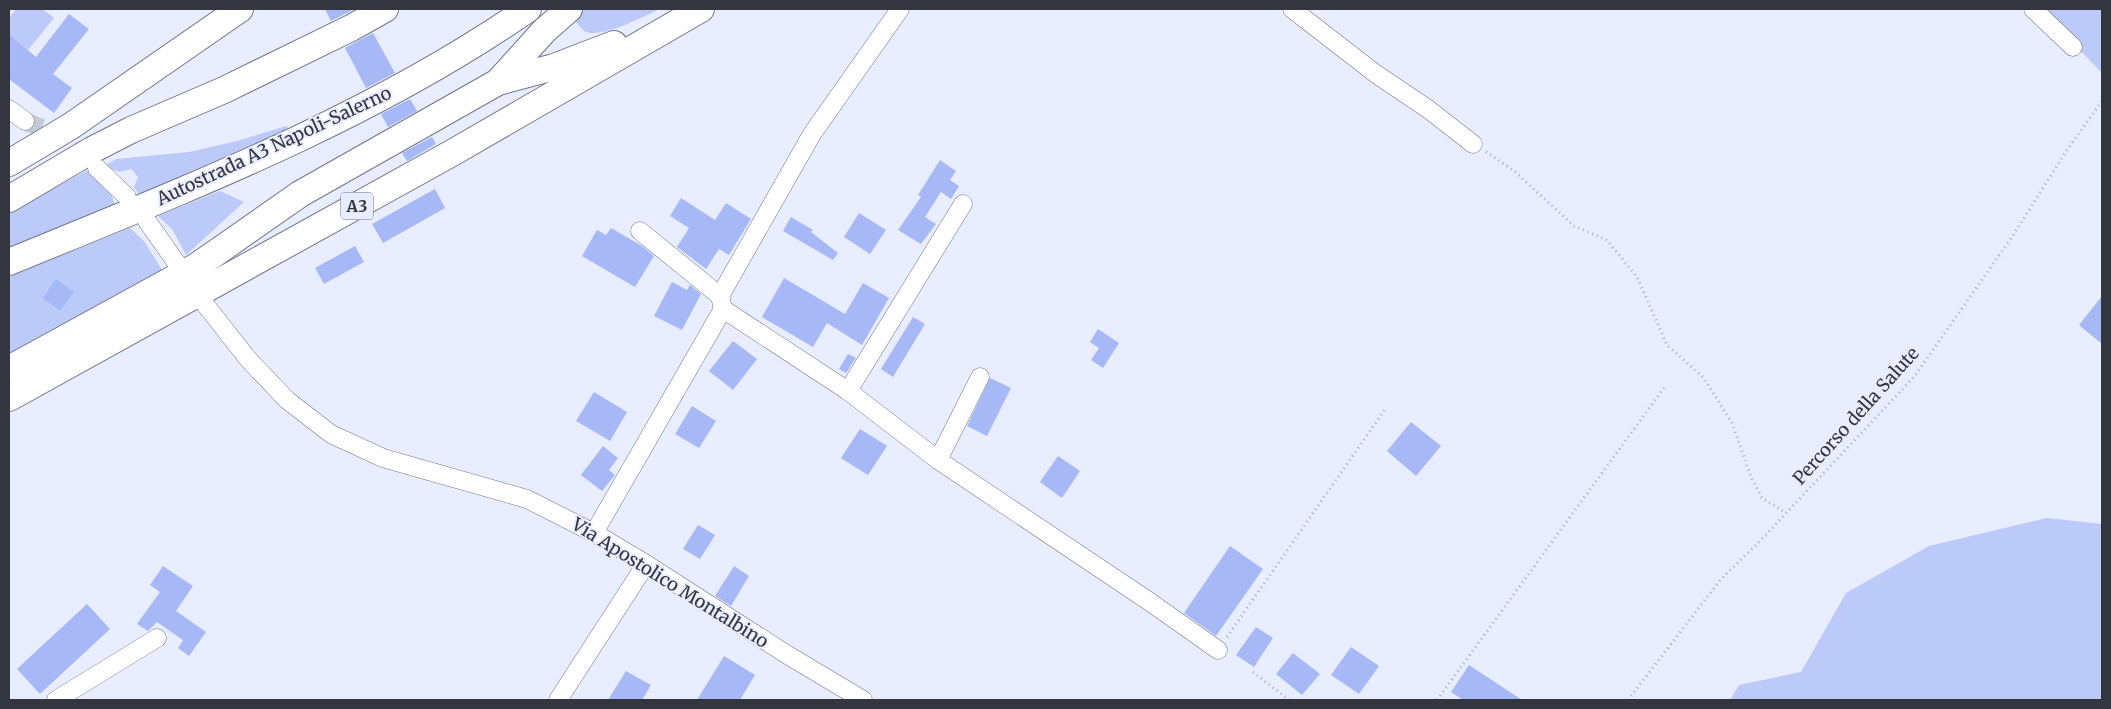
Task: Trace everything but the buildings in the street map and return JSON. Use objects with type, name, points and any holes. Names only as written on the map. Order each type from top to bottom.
[{"type":"highway","points":[[11,165],[71,126],[240,9]]},
{"type":"highway","points":[[9,199],[94,159],[131,130],[224,90],[351,28],[384,9]]},
{"type":"highway","name":"Autostrada A3 Napoli-Salerno","points":[[9,262],[223,173],[341,118],[451,58],[528,9]]},
{"type":"highway","name":"A3","points":[[498,82],[544,31],[569,9]]},
{"type":"highway","name":"A3","points":[[9,369],[197,266],[300,194],[498,82],[554,67],[590,54],[695,9]]},
{"type":"highway","name":"A3","points":[[9,398],[452,153],[701,9]]},
{"type":"highway","points":[[11,165],[94,159]]},
{"type":"street","points":[[594,533],[722,302],[812,134],[900,9]]},
{"type":"street","points":[[1292,9],[1376,74],[1428,108],[1473,144]]},
{"type":"street","points":[[2033,9],[2073,47]]},
{"type":"street","points":[[94,159],[127,197]]},
{"type":"street","points":[[848,391],[963,204]]},
{"type":"street","points":[[147,221],[178,265]]},
{"type":"street","points":[[640,231],[722,302],[848,391],[938,460],[1150,602],[1218,650]]},
{"type":"street","name":"Via Apostolico Montalbino","points":[[204,303],[248,359],[287,400],[331,434],[383,458],[527,499],[594,533],[646,564],[786,654],[863,700]]},
{"type":"street","points":[[938,460],[980,377]]},
{"type":"street","points":[[558,700],[646,564]]},
{"type":"street","points":[[56,700],[157,638]]},
{"type":"path","name":"Percorso della Salute","points":[[1628,700],[1721,579],[1914,377],[2012,237],[2067,150],[2102,101]]},
{"type":"path","points":[[1473,144],[1498,158],[1513,170],[1574,226],[1607,240],[1637,277],[1667,345],[1703,377],[1732,423],[1751,477],[1762,498],[1786,513]]},
{"type":"path","points":[[1437,700],[1666,385]]},
{"type":"path","points":[[1218,650],[1386,408]]},
{"type":"path","points":[[1253,672],[1289,700]]},
{"type":"shaded area","points":[[16,9],[42,9],[54,18],[28,50],[9,34],[9,18]]},
{"type":"shaded area","points":[[583,9],[660,9],[611,30],[591,33],[584,31],[576,22]]},
{"type":"shaded area","points":[[2040,9],[2102,9],[2102,73]]},
{"type":"shaded area","points":[[286,126],[288,128],[284,134],[140,195],[134,188],[138,177],[131,169],[120,172],[103,167],[116,159],[189,152],[237,141]]},
{"type":"shaded area","points":[[88,170],[109,186],[115,206],[9,252],[9,213]]},
{"type":"shaded area","points":[[220,191],[244,202],[186,255],[172,229],[158,216]]},
{"type":"shaded area","points":[[130,228],[144,241],[164,273],[9,359],[9,277]]},
{"type":"shaded area","points":[[2047,518],[2102,524],[2102,700],[1730,700],[1739,685],[1801,672],[1846,593],[1929,546]]},
{"type":"tunnel","points":[[25,121],[46,130],[88,162]]}]
